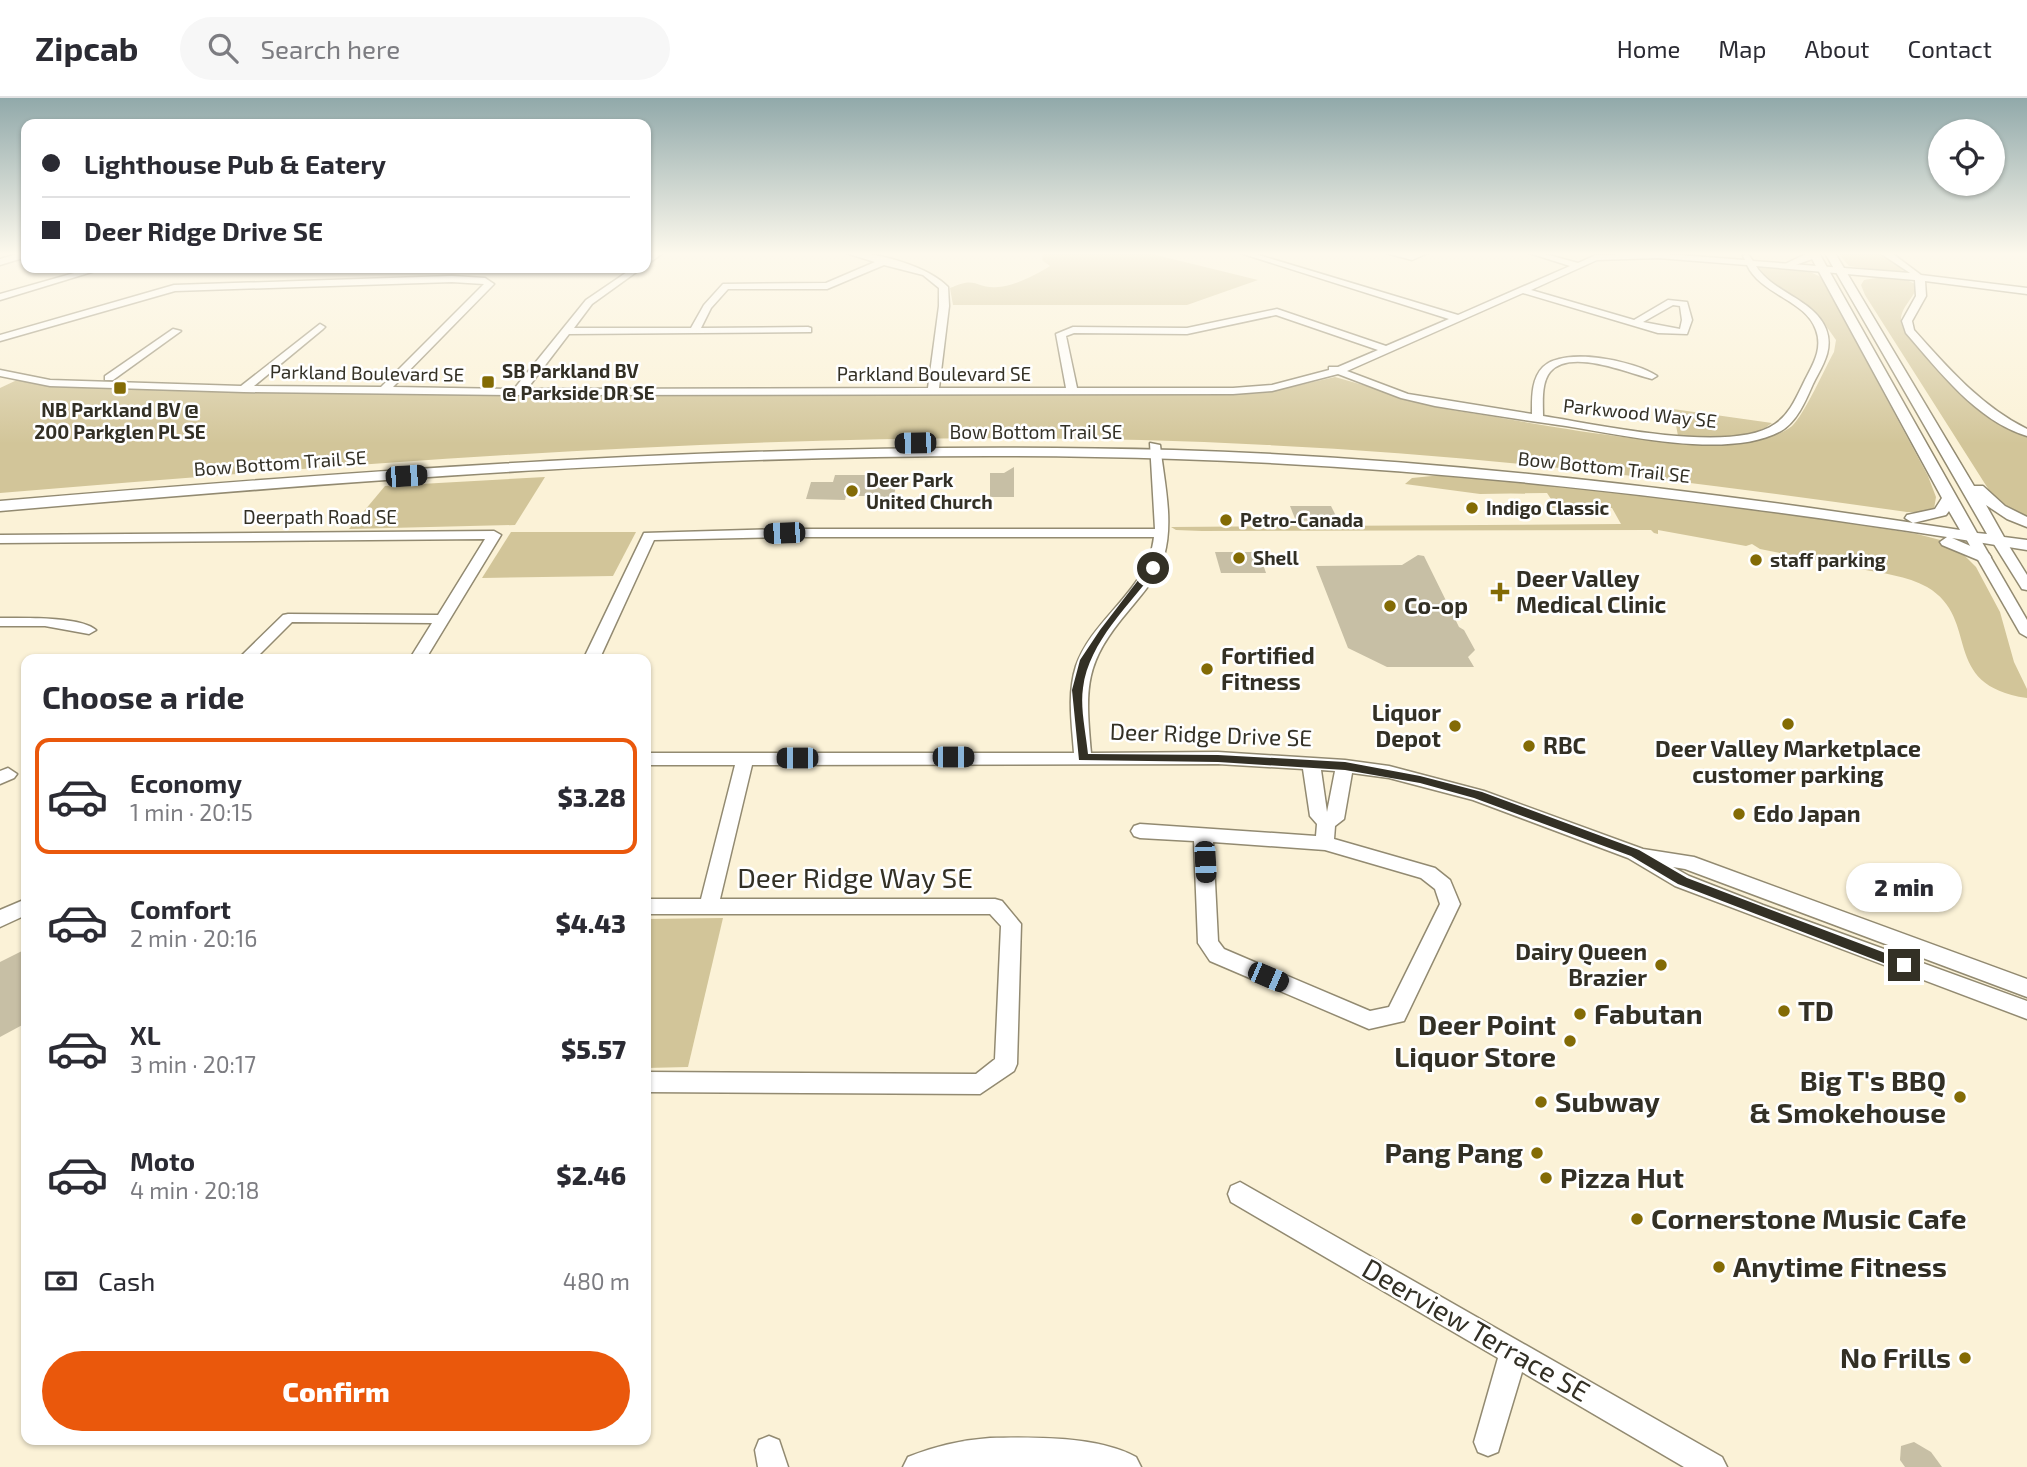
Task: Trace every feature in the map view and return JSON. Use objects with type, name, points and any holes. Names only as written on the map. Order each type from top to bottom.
[{"type":"main road","points":[[1850,317],[1969,531]]},
{"type":"main road","points":[[1867,317],[1995,535]]},
{"type":"main road","name":"Bow Bottom Trail SE","points":[[0,497],[257,475],[824,444],[1012,442],[1155,450],[1517,478],[1673,495],[1889,525],[1969,531]]},
{"type":"main road","name":"Bow Bottom Trail SE","points":[[0,506],[229,487],[731,457],[986,452],[1099,454],[1155,450],[1437,460],[1713,490],[1913,518],[1995,535],[2027,545]]},
{"type":"main road","points":[[1099,454],[1128,459],[1155,471]]},
{"type":"main road","points":[[1958,469],[1992,505],[2027,522]]},
{"type":"main road","points":[[1913,518],[1941,512],[1949,499]]},
{"type":"main road","points":[[1889,525],[1939,539],[1983,557]]},
{"type":"main road","name":"Bow Bottom Trail SE","points":[[1995,535],[2027,534]]},
{"type":"street","points":[[0,338],[73,317]]},
{"type":"street","points":[[386,388],[456,317]]},
{"type":"street","points":[[521,389],[577,317]]},
{"type":"street","points":[[695,329],[702,317]]},
{"type":"street","points":[[934,387],[943,317]]},
{"type":"street","points":[[1072,387],[1061,334],[1073,330],[1204,329],[1252,317]]},
{"type":"street","points":[[1291,317],[1388,350]]},
{"type":"street","name":"Parkland Boulevard SE","points":[[1072,387],[1230,382],[1291,376],[1436,317]]},
{"type":"street","points":[[1453,317],[1457,318]]},
{"type":"street","points":[[1614,317],[1673,333],[1684,332],[1686,317]]},
{"type":"street","points":[[1635,323],[1645,317]]},
{"type":"street","name":"Parkwood Way SE","points":[[1321,365],[1405,396],[1537,419],[1685,439],[1731,439],[1774,431],[1789,419],[1820,361],[1825,345],[1823,335],[1811,317]]},
{"type":"street","points":[[1909,317],[1907,321],[1909,331],[1986,409],[2027,433]]},
{"type":"street","name":"Parkland Boulevard SE","points":[[0,373],[50,383],[248,386],[521,389],[1072,387],[1233,391],[1295,383],[1338,371],[1457,318]]},
{"type":"street","points":[[248,386],[320,327]]},
{"type":"street","points":[[566,331],[808,330]]},
{"type":"street","points":[[109,378],[176,331]]},
{"type":"street","points":[[1537,419],[1545,370],[1562,358],[1580,358],[1652,376]]},
{"type":"street","name":"Parkland Boulevard SE","points":[[0,360],[55,374],[248,386]]},
{"type":"street","points":[[1083,757],[1077,690],[1082,667],[1098,638],[1153,568],[1161,533],[1155,450]]},
{"type":"street","points":[[1969,531],[2027,633]]},
{"type":"street","points":[[594,654],[649,536],[784,533],[1161,533]]},
{"type":"street","name":"Deerpath Road SE","points":[[0,539],[494,535],[421,654]]},
{"type":"street","points":[[1995,535],[2027,586]]},
{"type":"street","points":[[252,654],[288,618],[442,619]]},
{"type":"street","points":[[0,622],[45,622],[89,630]]},
{"type":"street","points":[[709,906],[745,758]]},
{"type":"street","name":"Deer Ridge Drive SE","points":[[651,759],[1218,758],[1345,766],[1388,772],[1478,795],[1635,853],[1682,881],[1731,901],[2026,1004]]},
{"type":"street","points":[[1311,764],[1319,816],[1326,822]]},
{"type":"street","points":[[1326,822],[1335,819],[1345,766]]},
{"type":"street","points":[[1325,843],[1326,822]]},
{"type":"street","points":[[1140,831],[1203,835],[1325,843],[1428,873],[1443,885],[1450,904],[1396,1015],[1369,1020],[1217,955],[1208,943],[1203,835]]},
{"type":"street","name":"Deer Ridge Way SE","points":[[651,907],[995,906],[1011,924],[1006,1064],[980,1084],[651,1082]]},
{"type":"street","points":[[0,919],[21,908]]},
{"type":"street","name":"Deerview Terrace SE","points":[[1240,1194],[1712,1467]]},
{"type":"street","points":[[1488,1443],[1514,1352]]},
{"type":"street","points":[[918,1467],[943,1457],[1027,1451],[1115,1461],[1126,1467]]},
{"type":"shaded area","points":[[1820,317],[1842,317],[1928,476],[1936,497],[1934,509],[1907,512],[1668,480],[1428,455],[1109,439],[950,438],[633,448],[316,468],[0,493],[0,388],[17,380],[79,386],[210,391],[501,395],[1232,394],[1264,393],[1335,377],[1447,409],[1547,426],[1640,439],[1731,442],[1767,437],[1792,426],[1834,352],[1836,340]]},
{"type":"shaded area","points":[[1879,317],[1902,317],[1905,331],[1915,346],[1968,394],[2027,437],[2027,518],[1994,498]]},
{"type":"shaded area","points":[[1673,409],[1772,423],[1739,437],[1678,436]]},
{"type":"shaded area","points":[[1442,475],[1644,495],[1814,517],[1917,534],[1952,543],[1976,567],[2000,612],[2014,662],[2027,689],[2027,698],[1999,691],[1982,680],[1971,666],[1953,616],[1943,600],[1927,587],[1894,575],[1760,549],[1752,544],[1746,546],[1658,530],[1658,534],[1651,530],[1202,531],[1176,530],[1171,527],[1621,524],[1612,508],[1550,508],[1549,505],[1555,505],[1547,493],[1480,494],[1405,484],[1412,478]]},
{"type":"shaded area","points":[[545,477],[515,525],[349,529],[385,486]]},
{"type":"shaded area","points":[[511,532],[636,532],[613,576],[482,578]]},
{"type":"shaded area","points":[[723,918],[688,1067],[651,1068],[651,919]]},
{"type":"building","points":[[1014,467],[1014,497],[990,497],[990,473],[1004,473]]},
{"type":"building","name":"Deer Park United Church","points":[[835,475],[872,475],[896,486],[893,500],[875,500],[876,496],[846,496],[845,500],[806,499],[811,482],[833,482]]},
{"type":"building","points":[[1290,506],[1331,506],[1338,520],[1296,521]]},
{"type":"building","name":"Shell","points":[[1215,552],[1259,552],[1266,573],[1221,573]]},
{"type":"building","name":"Co-op","points":[[1418,555],[1424,556],[1459,627],[1464,630],[1475,650],[1468,657],[1474,667],[1387,667],[1348,648],[1316,566],[1402,565]]},
{"type":"building","points":[[21,952],[21,1026],[0,1037],[0,962]]},
{"type":"building","points":[[1914,1442],[1931,1452],[1942,1467],[1905,1467],[1900,1460],[1901,1446]]},
{"type":"place","name":"SB Parkland BV @ Parkside DR SE","points":[[488,382]]},
{"type":"place","name":"NB Parkland BV @ 200 Parkglen PL SE","points":[[120,388]]},
{"type":"place","name":"Deer Park United Church","points":[[852,491]]},
{"type":"place","name":"Indigo Classic","points":[[1472,508]]},
{"type":"place","name":"Petro-Canada","points":[[1226,520]]},
{"type":"place","name":"Shell","points":[[1239,558]]},
{"type":"place","name":"staff parking","points":[[1756,560]]},
{"type":"place","name":"Deer Valley Medical Clinic","points":[[1500,592]]},
{"type":"place","name":"Co-op","points":[[1390,606]]},
{"type":"place","name":"Fortified Fitness","points":[[1207,669]]},
{"type":"place","name":"Deer Valley Marketplace customer parking","points":[[1788,724]]},
{"type":"place","name":"Liquor Depot","points":[[1455,726]]},
{"type":"place","name":"RBC","points":[[1529,746]]},
{"type":"place","name":"Edo Japan","points":[[1739,814]]},
{"type":"place","name":"Dairy Queen Brazier","points":[[1661,965]]},
{"type":"place","name":"TD","points":[[1784,1011]]},
{"type":"place","name":"Fabutan","points":[[1580,1014]]},
{"type":"place","name":"Deer Point Liquor Store","points":[[1570,1041]]},
{"type":"place","name":"Big T's BBQ & Smokehouse","points":[[1960,1097]]},
{"type":"place","name":"Subway","points":[[1541,1102]]},
{"type":"place","name":"Pang Pang","points":[[1537,1153]]},
{"type":"place","name":"Pizza Hut","points":[[1546,1178]]},
{"type":"place","name":"Cornerstone Music Cafe","points":[[1637,1219]]},
{"type":"place","name":"Anytime Fitness","points":[[1719,1267]]},
{"type":"place","name":"No Frills","points":[[1965,1358]]},
{"type":"route","points":[[1153,568],[1093,645],[1085,660],[1077,690],[1083,757],[1218,758],[1345,766],[1420,780],[1478,795],[1589,835],[1635,853],[1682,881],[1904,965]]}]
